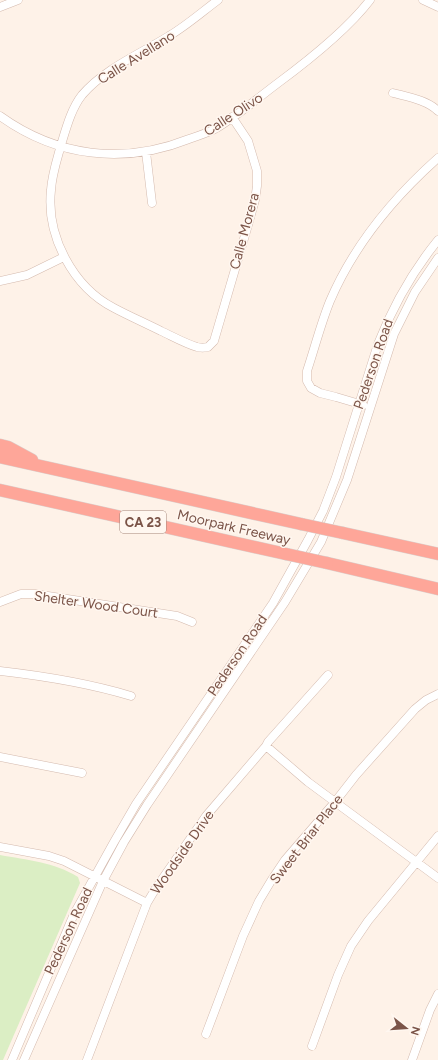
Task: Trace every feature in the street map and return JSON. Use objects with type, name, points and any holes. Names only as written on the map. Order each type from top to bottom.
[{"type":"highway","points":[[0,445],[8,447],[46,468]]},
{"type":"highway","name":"Moorpark Freeway","points":[[0,457],[438,554]]},
{"type":"highway","name":"Moorpark Freeway","points":[[0,490],[438,589]]},
{"type":"highway","points":[[0,495],[84,509]]},
{"type":"street","points":[[0,7],[18,0]]},
{"type":"street","name":"Calle Avellano","points":[[208,347],[197,347],[113,308],[82,283],[74,274],[64,257],[54,228],[51,211],[51,190],[55,164],[74,108],[81,96],[101,77],[171,35],[218,0]]},
{"type":"street","name":"Calle Olivo","points":[[0,116],[27,133],[61,146],[102,154],[146,152],[177,144],[214,129],[232,117],[308,60],[362,11],[370,0]]},
{"type":"street","points":[[423,0],[438,7]]},
{"type":"street","points":[[393,93],[417,100],[435,108],[438,112]]},
{"type":"street","name":"Calle Morera","points":[[208,347],[214,341],[255,200],[257,186],[257,171],[248,141],[232,117]]},
{"type":"street","points":[[146,152],[152,203]]},
{"type":"street","points":[[370,408],[320,393],[311,388],[307,380],[307,371],[325,315],[345,271],[367,235],[394,201],[438,158]]},
{"type":"street","name":"Pederson Road","points":[[12,1060],[74,914],[94,876],[136,804],[246,644],[285,583],[308,540],[330,495],[386,323],[408,281],[438,240]]},
{"type":"street","points":[[0,281],[27,275],[64,257]]},
{"type":"street","name":"Pederson Road","points":[[24,1060],[103,881],[147,805],[281,609],[321,542],[340,499],[386,356],[403,314],[415,292],[438,258]]},
{"type":"street","name":"Shelter Wood Court","points":[[0,602],[22,594],[35,594],[177,616],[192,622]]},
{"type":"street","points":[[0,671],[42,676],[113,690],[131,696]]},
{"type":"street","name":"Woodside Drive","points":[[87,1060],[147,903],[156,888],[206,816],[268,742],[328,675]]},
{"type":"street","name":"Sweet Briar Place","points":[[206,1034],[242,936],[271,880],[285,860],[356,775],[415,709],[426,700],[438,694]]},
{"type":"street","points":[[266,746],[308,782],[438,878]]},
{"type":"street","points":[[0,757],[82,773]]},
{"type":"street","points":[[312,1046],[338,975],[352,946],[368,921],[438,836]]},
{"type":"street","points":[[0,848],[49,856],[64,861],[147,903]]},
{"type":"street","points":[[412,1060],[430,1010],[438,994]]},
{"type":"green space","points":[[0,855],[40,862],[59,868],[78,877],[80,883],[3,1060],[0,1060]]}]
